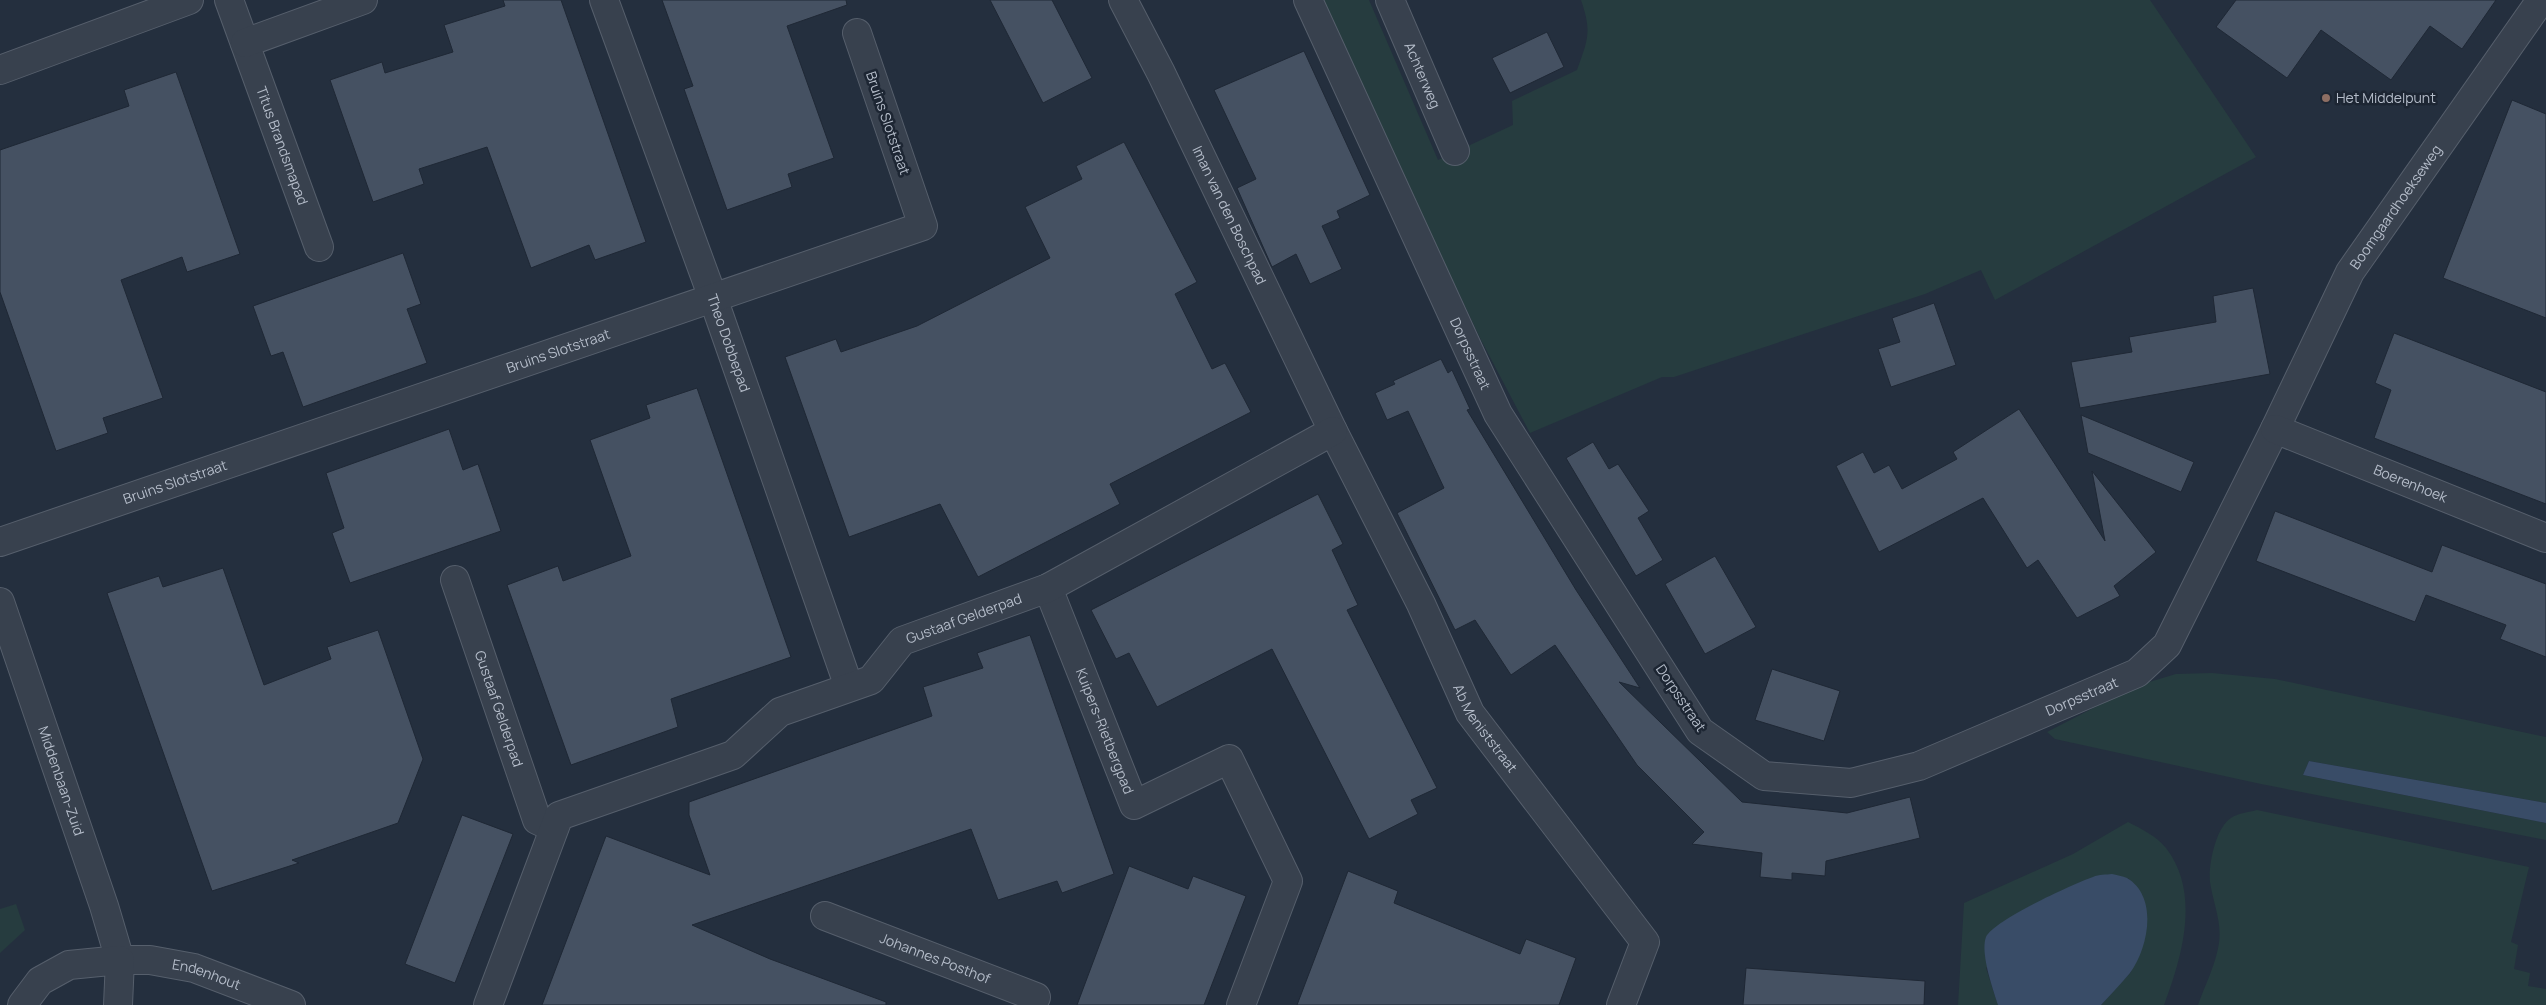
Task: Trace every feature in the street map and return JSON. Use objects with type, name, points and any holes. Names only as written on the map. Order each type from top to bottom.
[{"type":"street","points":[[0,70],[189,0]]},
{"type":"street","name":"Titus Brandsmapad","points":[[229,0],[319,247]]},
{"type":"street","points":[[245,44],[364,0]]},
{"type":"street","name":"Theo Dobbepad","points":[[604,0],[713,298],[849,688]]},
{"type":"street","name":"Iman van den Boschpad","points":[[1123,0],[1161,73],[1333,430]]},
{"type":"street","name":"Dorpsstraat","points":[[1308,0],[1498,414],[1700,731],[1764,776],[1851,783],[1919,766],[2137,673],[2167,645],[2275,429]]},
{"type":"street","name":"Achterweg","points":[[1390,0],[1455,151]]},
{"type":"street","name":"Boomgaardhoekseweg","points":[[2275,429],[2350,272],[2541,0]]},
{"type":"street","name":"Bruins Slotstraat","points":[[0,542],[923,226],[857,33]]},
{"type":"street","name":"Boerenhoek","points":[[2275,429],[2546,538]]},
{"type":"street","name":"Gustaaf Gelderpad","points":[[488,1005],[559,816],[733,756],[780,712],[871,680],[902,641],[1048,588],[1333,430]]},
{"type":"street","name":"Ab Meniststraat","points":[[1333,430],[1421,604],[1470,713],[1645,942],[1621,1005]]},
{"type":"street","name":"Gustaaf Gelderpad","points":[[455,580],[537,820],[554,828]]},
{"type":"street","name":"Kuipers-Rietbergpad","points":[[1048,588],[1134,805],[1229,759],[1288,881],[1241,1005]]},
{"type":"street","name":"Middenbaan-Zuid","points":[[0,602],[104,906],[120,960],[118,1005]]},
{"type":"street","name":"Johannes Posthof","points":[[825,916],[1036,997],[1032,1005]]},
{"type":"street","name":"Endenhout","points":[[22,1005],[40,981],[69,965],[120,960],[150,960],[194,968],[291,1005]]},
{"type":"green space","points":[[1320,0],[1369,0],[1438,160],[1513,125],[1512,101],[1577,70],[1587,35],[1587,20],[1581,0],[2150,0],[2256,157],[1995,300],[1981,270],[1925,294],[1674,377],[1662,377],[1530,433],[1481,340]]},
{"type":"green space","points":[[2212,673],[2275,679],[2546,737],[2546,803],[2309,761],[2303,775],[2546,823],[2546,840],[2261,784],[2055,739],[2047,732],[2136,686],[2176,674]]},
{"type":"green space","points":[[2257,810],[2529,867],[2511,942],[2518,945],[2514,969],[2530,973],[2528,986],[2546,989],[2546,1005],[2198,1005],[2213,967],[2220,935],[2210,882],[2210,866],[2214,847],[2221,829],[2231,818]]},
{"type":"green space","points":[[2128,822],[2153,836],[2166,848],[2177,866],[2183,885],[2185,925],[2182,946],[2164,1005],[2101,1005],[2131,972],[2143,896],[2128,878],[1986,968],[1998,1005],[1958,1005],[1964,903],[2073,854]]},
{"type":"green space","points":[[16,904],[25,930],[0,953],[0,909]]},
{"type":"water","points":[[2309,761],[2546,803],[2546,823],[2303,775]]},
{"type":"water","points":[[2112,874],[2127,878],[2137,887],[2144,897],[2147,910],[2147,924],[2142,951],[2127,977],[2101,1005],[1998,1005],[1988,971],[1985,952],[1986,937],[1992,930],[2018,912],[2069,887],[2095,876]]},
{"type":"building","points":[[503,0],[561,0],[646,242],[595,260],[589,245],[531,268],[487,147],[419,169],[424,184],[373,202],[330,80],[382,62],[385,73],[453,52],[444,25],[505,6]]},
{"type":"building","points":[[662,0],[846,0],[847,5],[787,26],[834,158],[788,174],[792,187],[727,210],[684,89],[693,86]]},
{"type":"building","points":[[990,0],[1052,0],[1092,78],[1043,103]]},
{"type":"building","points":[[2236,0],[2496,0],[2462,49],[2430,26],[2391,80],[2321,30],[2287,78],[2216,27]]},
{"type":"building","points":[[1547,32],[1564,67],[1510,93],[1492,58]]},
{"type":"building","points":[[1304,51],[1370,195],[1337,211],[1340,218],[1322,226],[1342,269],[1310,284],[1296,254],[1272,267],[1237,188],[1256,179],[1214,90]]},
{"type":"building","points":[[176,72],[240,254],[187,272],[182,257],[121,280],[163,398],[103,418],[108,433],[56,451],[0,292],[0,150],[129,106],[124,90]]},
{"type":"building","points":[[2512,100],[2546,114],[2546,318],[2443,278]]},
{"type":"building","points":[[1124,142],[1197,282],[1175,294],[1212,369],[1225,363],[1251,412],[1110,484],[1120,504],[978,577],[940,504],[849,537],[785,357],[836,339],[841,352],[917,326],[1050,258],[1025,207],[1082,179],[1076,166]]},
{"type":"building","points":[[403,253],[421,304],[407,309],[427,363],[303,407],[283,352],[271,356],[253,306]]},
{"type":"building","points":[[2253,288],[2270,374],[2080,408],[2071,362],[2132,352],[2129,337],[2216,322],[2213,296]]},
{"type":"building","points":[[1934,303],[1956,365],[1891,387],[1878,349],[1900,342],[1892,318]]},
{"type":"building","points":[[2394,333],[2546,392],[2546,504],[2374,438],[2391,390],[2375,383]]},
{"type":"building","points":[[1441,359],[1448,373],[1452,370],[1470,409],[1467,410],[1576,590],[1640,688],[1619,682],[1742,802],[1847,813],[1910,797],[1920,838],[1826,861],[1825,876],[1792,873],[1792,880],[1760,877],[1762,853],[1692,844],[1704,832],[1637,765],[1555,645],[1511,675],[1475,620],[1455,630],[1397,513],[1444,488],[1408,411],[1387,420],[1375,393],[1395,384],[1393,381]]},
{"type":"building","points":[[697,388],[791,657],[671,699],[678,727],[571,765],[507,585],[558,566],[563,581],[631,556],[590,440],[650,418],[646,405]]},
{"type":"building","points":[[2019,409],[2105,541],[2092,471],[2156,552],[2114,586],[2120,596],[2077,618],[2038,560],[2027,568],[1983,498],[1879,552],[1836,466],[1863,452],[1874,473],[1889,465],[1902,489],[1957,459],[1953,452]]},
{"type":"building","points":[[2081,415],[2194,462],[2181,492],[2088,453]]},
{"type":"building","points":[[449,429],[463,470],[478,464],[501,531],[350,583],[332,533],[344,528],[326,473]]},
{"type":"building","points":[[1593,442],[1609,469],[1618,464],[1649,511],[1638,518],[1663,560],[1636,576],[1566,458]]},
{"type":"building","points":[[1318,494],[1343,544],[1332,550],[1358,605],[1347,610],[1437,788],[1411,800],[1418,814],[1369,839],[1272,649],[1157,707],[1129,653],[1116,659],[1091,610]]},
{"type":"building","points":[[2275,511],[2432,572],[2442,545],[2546,584],[2546,657],[2500,639],[2506,625],[2426,595],[2415,622],[2256,561]]},
{"type":"building","points":[[1715,556],[1756,627],[1705,654],[1665,584]]},
{"type":"building","points":[[223,568],[264,685],[331,659],[327,647],[378,630],[423,759],[398,823],[292,860],[299,863],[212,891],[107,593],[159,576],[163,587]]},
{"type":"building","points":[[1030,635],[1114,874],[1062,893],[1057,881],[998,900],[971,829],[692,925],[770,959],[886,1002],[886,1005],[542,1005],[606,836],[710,875],[689,815],[689,802],[932,716],[923,687],[983,668],[977,653]]},
{"type":"building","points":[[1772,669],[1840,691],[1824,741],[1755,720]]},
{"type":"building","points":[[462,815],[513,834],[455,983],[405,964]]},
{"type":"building","points":[[1129,866],[1188,889],[1193,876],[1246,896],[1204,1005],[1077,1005]]},
{"type":"building","points":[[1348,871],[1398,891],[1394,903],[1520,954],[1526,939],[1576,958],[1559,1005],[1297,1005]]},
{"type":"building","points":[[1746,968],[1925,981],[1924,1005],[1743,1005]]},
{"type":"place","name":"Het Middelpunt","points":[[2326,98]]}]
